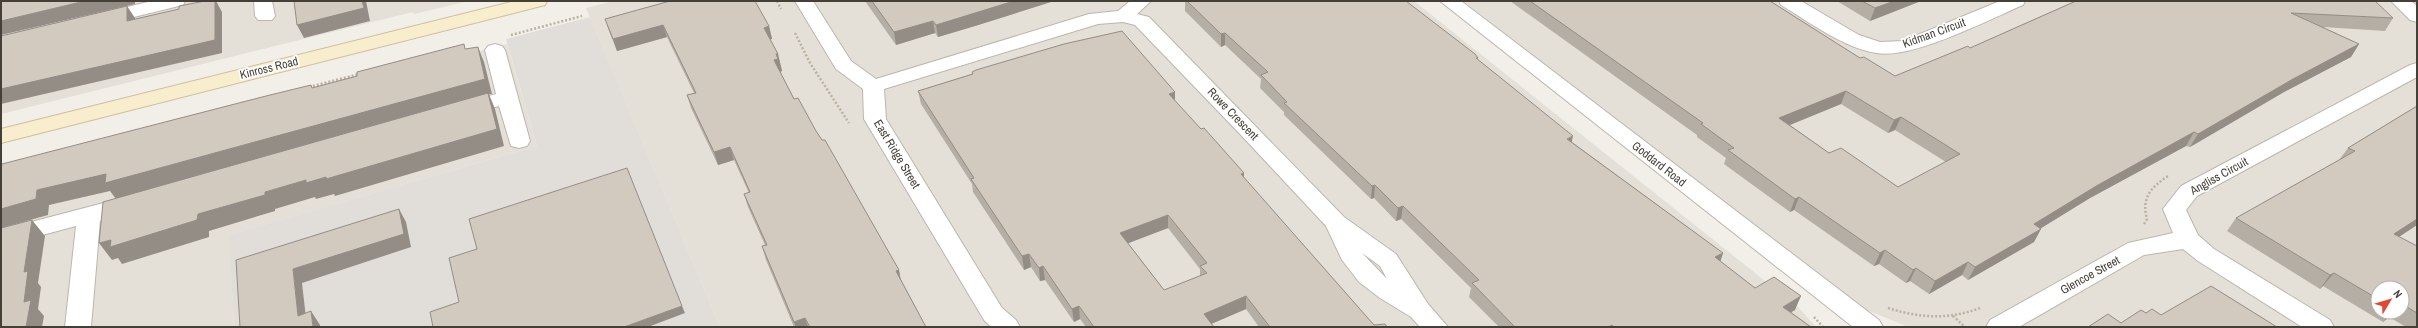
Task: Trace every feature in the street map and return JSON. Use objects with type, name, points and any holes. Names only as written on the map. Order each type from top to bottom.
[{"type":"street","points":[[85,23],[176,1]]},
{"type":"street","name":"Kinross Road","points":[[1,136],[538,1]]},
{"type":"street","points":[[804,1],[843,65],[873,86]]},
{"type":"street","points":[[1123,16],[1142,1]]},
{"type":"street","name":"Goddard Road","points":[[1449,1],[1870,327]]},
{"type":"street","name":"Kidman Circuit","points":[[1788,1],[1852,39],[1878,48],[1906,47],[2016,1]]},
{"type":"street","points":[[2400,1],[2417,16]]},
{"type":"street","name":"Rowe Crescent","points":[[873,86],[1096,18],[1123,16],[1142,21],[1148,25],[1336,223],[1345,247],[1362,272],[1427,319]]},
{"type":"street","points":[[501,43],[507,97],[519,141]]},
{"type":"street","name":"Angliss Circuit","points":[[2321,327],[2206,255],[2188,240],[2174,209],[2189,192],[2417,69]]},
{"type":"street","name":"East Ridge Street","points":[[873,86],[875,95],[873,111],[875,119],[998,323]]},
{"type":"street","points":[[446,114],[507,97]]},
{"type":"street","points":[[1,238],[59,221],[89,216],[150,199]]},
{"type":"street","points":[[78,327],[89,216]]},
{"type":"street","name":"Glencoe Street","points":[[1999,327],[2136,249],[2159,243],[2188,240]]},
{"type":"path","points":[[501,43],[582,16]]},
{"type":"path","points":[[302,89],[364,73]]},
{"type":"path","points":[[2140,229],[2147,218],[2143,208],[2144,195],[2156,184],[2174,173]]},
{"type":"path","points":[[1883,306],[1920,317],[1969,313],[1983,307]]},
{"type":"path","points":[[1953,315],[1965,327]]},
{"type":"shaded area","points":[[1,1],[469,1],[414,14],[413,12],[1,114]]},
{"type":"shaded area","points":[[613,1],[1414,1],[1799,308],[1816,327],[720,327],[586,8]]},
{"type":"shaded area","points":[[1463,1],[2417,1],[2417,327],[1908,327],[1862,308]]},
{"type":"shaded area","points":[[590,17],[720,327],[234,327],[229,235],[537,146],[506,39]]},
{"type":"shaded area","points":[[507,44],[537,146],[230,235],[234,327],[1,327],[1,175],[76,157]]},
{"type":"building","points":[[1,1],[85,1],[1,21]]},
{"type":"building","points":[[205,1],[215,1],[215,40],[1,89],[1,36],[127,6],[127,21],[179,9],[179,6]]},
{"type":"building","points":[[294,1],[362,1],[364,8],[297,25]]},
{"type":"building","points":[[670,1],[755,1],[769,26],[764,28],[778,54],[776,54],[778,59],[774,60],[794,99],[798,98],[816,131],[822,140],[825,140],[899,270],[896,271],[926,327],[810,327],[805,318],[794,322],[762,246],[767,245],[744,194],[750,192],[730,147],[714,152],[687,95],[696,93],[663,25],[613,39],[605,19]]},
{"type":"building","points":[[872,1],[1014,1],[936,25],[933,21],[894,32]]},
{"type":"building","points":[[1187,1],[1406,1],[1475,54],[1478,58],[1476,58],[1573,136],[1567,139],[1723,253],[1715,257],[1755,288],[1774,277],[1801,296],[1783,307],[1811,327],[1614,327],[1612,325],[1608,327],[1515,327],[1472,283],[1479,280],[1403,206],[1398,208],[1375,185],[1372,186],[1284,103],[1287,102],[1261,75],[1268,72],[1225,33],[1221,34]]},
{"type":"building","points":[[1530,1],[1770,1],[1860,58],[1864,57],[1895,76],[1968,46],[1970,48],[2076,1],[2375,1],[2393,18],[2291,13],[2359,44],[2293,79],[2198,134],[2194,132],[2098,185],[2034,224],[2041,229],[1975,267],[1968,262],[1935,281],[1916,268],[1913,270],[1885,250],[1880,253],[1799,197],[1795,199],[1728,150],[1734,148],[1701,124],[1703,123]],"holes":[[[1846,91],[1894,120],[1901,117],[1960,154],[1898,187],[1841,148],[1829,153],[1779,118]]]},
{"type":"building","points":[[1862,1],[1894,1],[1875,8]]},
{"type":"building","points":[[1122,31],[1175,92],[1169,94],[1201,129],[1204,128],[1244,173],[1241,174],[1374,325],[1385,324],[1387,327],[1270,327],[1246,296],[1204,314],[1214,327],[1094,327],[1079,306],[1072,309],[1043,266],[1039,268],[1029,254],[1022,256],[971,179],[974,178],[918,91],[973,74],[972,72],[976,70],[1064,44]],"holes":[[[1168,215],[1207,263],[1200,266],[1207,273],[1164,290],[1120,233]]]},
{"type":"building","points":[[464,44],[465,49],[478,47],[485,79],[105,183],[106,174],[37,190],[36,199],[1,209],[2,164],[266,96],[311,85],[312,88],[357,76],[357,72]]},
{"type":"building","points":[[488,93],[497,129],[326,179],[326,177],[306,183],[306,180],[265,192],[265,195],[198,214],[197,220],[110,247],[111,240],[99,243],[103,202]]},
{"type":"building","points":[[2417,106],[2417,219],[2394,234],[2417,246],[2417,313],[2410,309],[2410,280],[2370,280],[2370,294],[2334,273],[2330,275],[2236,218],[2355,151],[2348,148]]},
{"type":"building","points":[[627,168],[682,306],[624,327],[433,327],[430,312],[459,302],[449,258],[477,249],[469,219]]},
{"type":"building","points":[[399,209],[404,234],[293,269],[298,316],[311,311],[313,327],[240,327],[236,260]]},
{"type":"building","points":[[32,220],[24,272],[28,271],[24,302],[31,300],[26,327],[1,327],[1,228]]},
{"type":"building","points":[[2211,286],[2277,327],[2088,327],[2108,314],[2121,323],[2141,310],[2146,313],[2152,309],[2161,315]]}]
